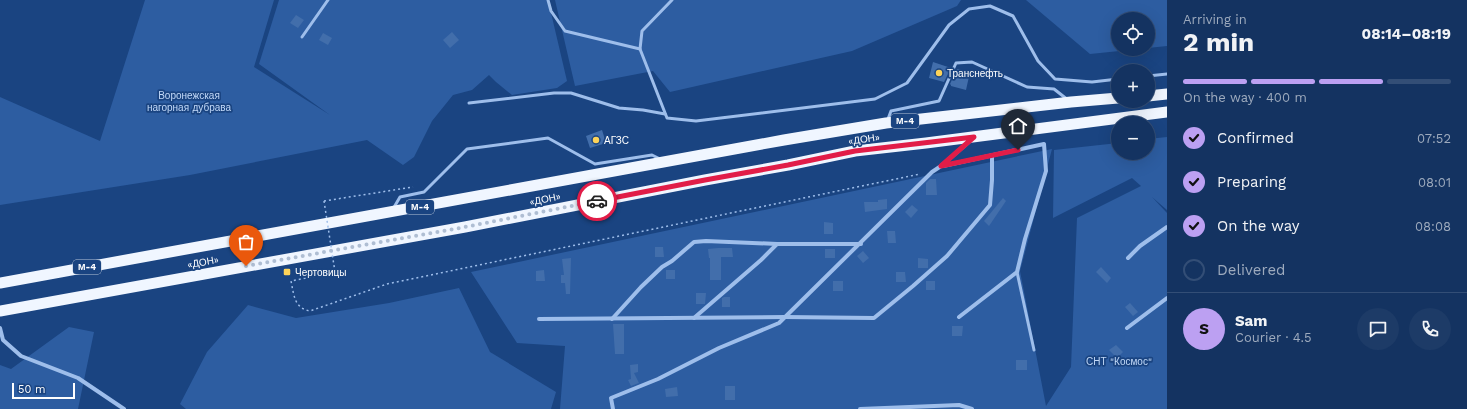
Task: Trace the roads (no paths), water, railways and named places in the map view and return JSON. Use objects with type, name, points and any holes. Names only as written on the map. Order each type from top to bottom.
[{"type":"highway","points":[[1155,95],[1167,94]]},
{"type":"highway","name":"«ДОН»","points":[[0,283],[719,151],[886,123],[1111,99]]},
{"type":"highway","name":"«ДОН»","points":[[0,311],[465,227],[855,151],[1167,112]]},
{"type":"street","points":[[613,409],[611,398],[658,379],[719,348],[780,323],[932,172],[974,137]]},
{"type":"street","points":[[941,166],[1044,144],[1046,171],[1017,272],[959,317]]},
{"type":"street","points":[[538,320],[785,317],[874,318],[947,256],[990,205],[992,155]]},
{"type":"street","points":[[1128,258],[1140,246],[1167,227]]},
{"type":"street","points":[[612,319],[641,287],[662,267],[672,261],[694,242],[861,244]]},
{"type":"street","points":[[694,318],[761,260],[777,244]]},
{"type":"street","points":[[1127,328],[1167,298]]},
{"type":"street","points":[[0,328],[3,340],[21,356],[78,378],[124,409]]},
{"type":"street","points":[[860,409],[959,405],[972,409]]},
{"type":"lane","points":[[302,37],[328,0]]},
{"type":"lane","points":[[548,0],[551,10],[564,31],[640,49]]},
{"type":"lane","points":[[672,0],[642,31],[640,49],[667,118],[696,121],[876,100],[907,83],[949,25],[969,9],[990,6],[1013,16],[1038,60],[1055,79],[1092,82],[1111,80]]},
{"type":"lane","points":[[886,123],[891,111],[939,101],[956,63],[972,62],[1027,87],[1054,89],[1071,102]]},
{"type":"lane","points":[[1155,75],[1167,74]]},
{"type":"lane","points":[[469,103],[554,93],[572,93],[619,108],[665,114]]},
{"type":"lane","points":[[391,212],[400,197],[424,192],[467,149],[548,138],[595,164],[652,155],[665,162]]},
{"type":"lane","points":[[1017,272],[1034,350]]},
{"type":"place","name":"Транснефть","points":[[939,73]]},
{"type":"place","name":"АГЗС","points":[[596,140]]},
{"type":"place","name":"Чертовицы","points":[[287,272]]},
{"type":"park label","name":"Воронежская нагорная дубрава","points":[[189,100]]},
{"type":"park label","name":"СНТ \"Космос\"","points":[[1119,361]]}]
